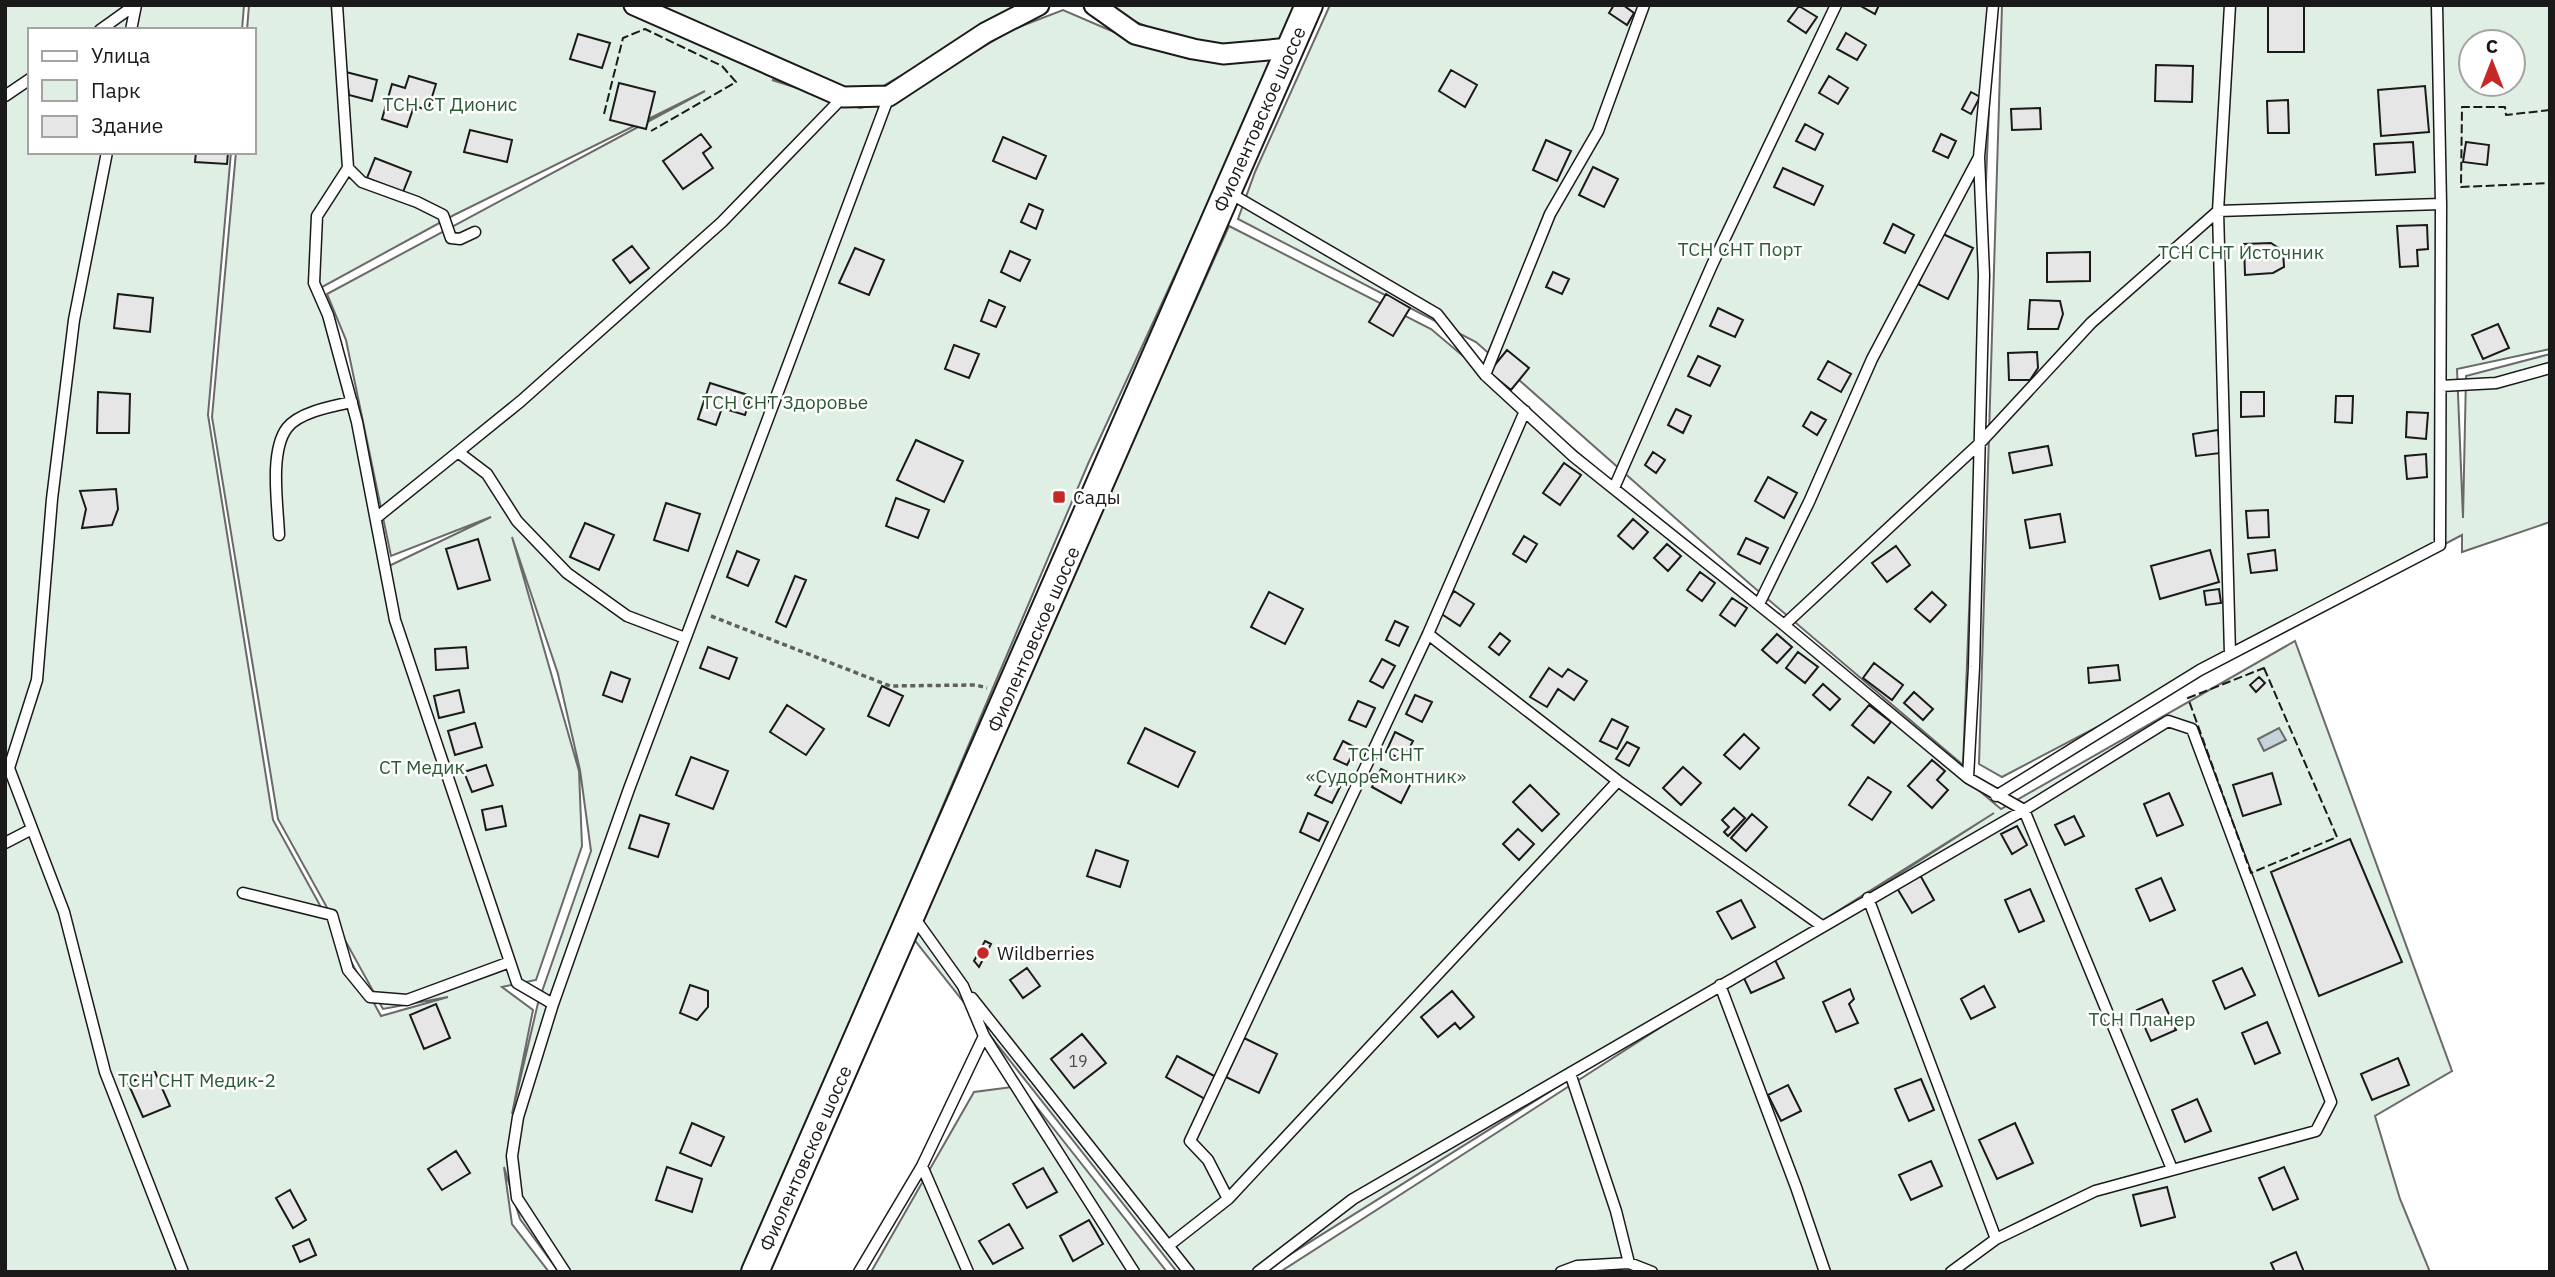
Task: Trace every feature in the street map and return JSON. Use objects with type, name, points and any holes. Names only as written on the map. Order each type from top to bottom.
[{"type":"main road","name":"Фиолентовское шоссе","points":[[755,1272],[1309,5]]},
{"type":"street","points":[[634,5],[843,97],[889,96],[985,33],[1039,5]]},
{"type":"street","points":[[1094,5],[1135,34],[1192,49],[1223,54],[1290,48]]},
{"type":"lane","points":[[103,28],[135,5]]},
{"type":"lane","points":[[131,28],[135,5]]},
{"type":"lane","points":[[337,5],[348,168],[317,216],[314,283],[328,315],[352,402],[395,620],[517,983],[553,1004]]},
{"type":"lane","points":[[1485,375],[1550,214],[1598,131],[1644,5]]},
{"type":"lane","points":[[1614,488],[1712,265],[1836,5]]},
{"type":"lane","points":[[1968,778],[1974,667],[1984,275],[1979,157],[1993,5]]},
{"type":"lane","points":[[2230,5],[2218,211],[2230,654]]},
{"type":"lane","points":[[1996,796],[2200,670],[2440,545],[2441,204],[2437,5]]},
{"type":"lane","points":[[5,96],[28,80]]},
{"type":"lane","points":[[565,1272],[517,1198],[512,1156],[518,1117],[553,1004],[685,638],[889,96]]},
{"type":"lane","points":[[376,518],[521,401],[722,222],[843,97]]},
{"type":"lane","points":[[107,154],[74,320],[52,499],[37,680],[7,763],[64,912],[105,1072],[183,1272]]},
{"type":"lane","points":[[1759,604],[1809,502],[1872,359],[1979,157]]},
{"type":"lane","points":[[348,168],[362,183],[417,202],[443,215],[451,238],[460,240],[475,232]]},
{"type":"lane","points":[[1227,191],[1437,313],[1485,375],[1573,456],[1759,604],[1968,778],[2024,810],[2172,1169]]},
{"type":"lane","points":[[1784,625],[1980,443],[2091,323],[2218,211],[2441,204]]},
{"type":"lane","points":[[2441,386],[2496,383],[2550,368]]},
{"type":"lane","points":[[279,535],[276,456],[287,427],[316,410],[352,402]]},
{"type":"lane","points":[[1228,1199],[1208,1160],[1191,1141],[1428,634],[1525,411]]},
{"type":"lane","points":[[458,452],[487,474],[517,521],[567,573],[627,616],[685,638]]},
{"type":"lane","points":[[1428,634],[1618,781],[1822,926]]},
{"type":"lane","points":[[1258,1272],[1353,1199],[1868,898],[2024,810],[2168,721],[2192,729],[2331,1102],[2316,1131],[2095,1191],[1996,1238],[1951,1272]]},
{"type":"lane","points":[[1168,1246],[1228,1199],[1618,781]]},
{"type":"lane","points":[[5,843],[32,829]]},
{"type":"lane","points":[[243,893],[332,915],[348,970],[370,997],[407,1000],[510,962]]},
{"type":"lane","points":[[1868,898],[1996,1238]]},
{"type":"lane","points":[[912,916],[963,986],[1189,1272]]},
{"type":"lane","points":[[1720,985],[1797,1187],[1825,1272]]},
{"type":"lane","points":[[963,986],[984,1036],[1134,1272]]},
{"type":"lane","points":[[859,1272],[922,1166],[984,1036]]},
{"type":"lane","points":[[1570,1073],[1616,1211],[1629,1263]]},
{"type":"lane","points":[[922,1166],[968,1272]]},
{"type":"lane","points":[[1561,1272],[1577,1266],[1629,1263],[1651,1272]]},
{"type":"path","points":[[696,611],[890,686],[976,685],[1009,693]]},
{"type":"green space","points":[[5,5],[244,5],[242,28],[28,28],[28,154],[231,154],[208,415],[273,820],[381,1016],[448,997],[383,1009],[278,819],[212,417],[236,154],[256,154],[256,28],[247,28],[249,5],[1023,5],[883,86],[843,88],[772,80],[860,108],[898,99],[1011,30],[1063,10],[1128,38],[1190,59],[1278,51],[1088,464],[745,1272],[559,1272],[520,1219],[504,1167],[512,1224],[549,1272],[5,1272]],"holes":[[[705,91],[327,294],[346,340],[391,556],[491,517],[389,566],[322,287],[454,215]],[[512,537],[558,674],[580,770],[591,851],[538,1003],[512,1114],[533,1010],[502,987],[536,980],[582,846],[579,771]]]},
{"type":"green space","points":[[1094,5],[1296,5],[1279,42],[1202,49]]},
{"type":"green space","name":"ТСН СНТ Порт","points":[[1330,5],[1993,5],[1963,765],[1750,584],[1476,342],[1238,219],[1255,172]]},
{"type":"green space","name":"ТСН СНТ Источник","points":[[2002,5],[2550,5],[2550,349],[2457,369],[2463,518],[2466,376],[2550,354],[2550,522],[2462,552],[2462,535],[2002,777],[1979,764]]},
{"type":"green space","name":"ТСН СНТ «Судоремонтник»","points":[[1229,226],[1431,329],[2001,809],[2295,641],[2452,1071],[2375,1116],[2400,1199],[2430,1272],[1280,1272],[1994,813],[1262,1272],[1177,1272],[913,938]]},
{"type":"green space","points":[[1020,1086],[1167,1272],[871,1272],[974,1092]]},
{"type":"shaded area","points":[[2279,728],[2286,740],[2264,751],[2258,739]]},
{"type":"building","points":[[1614,5],[1623,5],[1634,13],[1627,25],[1609,13]]},
{"type":"building","points":[[1859,5],[1879,5],[1875,14]]},
{"type":"building","points":[[2268,5],[2304,5],[2304,52],[2268,52]]},
{"type":"building","points":[[1799,6],[1817,17],[1806,33],[1788,21]]},
{"type":"building","points":[[1846,33],[1866,45],[1857,60],[1837,49]]},
{"type":"building","points":[[578,34],[610,43],[602,68],[570,59]]},
{"type":"building","points":[[2156,65],[2193,66],[2192,102],[2155,101]]},
{"type":"building","points":[[1451,70],[1477,85],[1465,107],[1439,91]]},
{"type":"building","points":[[346,72],[377,80],[372,101],[349,95]]},
{"type":"building","points":[[409,76],[436,84],[428,110],[414,106],[407,127],[382,119],[392,84],[405,88]]},
{"type":"building","points":[[1829,76],[1848,88],[1838,104],[1819,93]]},
{"type":"building","points":[[619,83],[655,92],[646,129],[610,120]]},
{"type":"building","points":[[2425,86],[2429,132],[2381,136],[2378,90]]},
{"type":"building","points":[[1971,92],[1980,97],[1971,114],[1962,109]]},
{"type":"building","points":[[2288,100],[2289,133],[2268,133],[2267,101]]},
{"type":"building","points":[[2040,108],[2041,129],[2012,130],[2011,109]]},
{"type":"building","points":[[1805,124],[1823,134],[1815,150],[1796,141]]},
{"type":"building","points":[[470,130],[512,140],[507,162],[464,152]]},
{"type":"building","points":[[701,134],[711,147],[703,153],[713,168],[683,189],[663,161]]},
{"type":"building","points":[[1941,134],[1956,141],[1948,158],[1933,151]]},
{"type":"building","points":[[1003,137],[1046,156],[1036,179],[993,161]]},
{"type":"building","points":[[1546,140],[1571,151],[1557,181],[1533,170]]},
{"type":"building","points":[[2413,142],[2415,172],[2376,175],[2374,144]]},
{"type":"building","points":[[2466,142],[2489,145],[2487,165],[2463,162]]},
{"type":"building","points":[[196,154],[228,154],[227,164],[195,162]]},
{"type":"building","points":[[375,158],[411,172],[403,192],[367,178]]},
{"type":"building","points":[[1593,167],[1618,179],[1604,207],[1579,195]]},
{"type":"building","points":[[1783,168],[1823,186],[1814,205],[1774,187]]},
{"type":"building","points":[[1029,204],[1043,210],[1036,229],[1021,222]]},
{"type":"building","points":[[1893,224],[1914,235],[1905,253],[1884,243]]},
{"type":"building","points":[[2427,225],[2428,249],[2417,250],[2418,266],[2400,267],[2397,226]]},
{"type":"building","points":[[1943,234],[1973,248],[1948,299],[1918,284]]},
{"type":"building","points":[[2271,243],[2283,251],[2284,267],[2273,273],[2245,275],[2244,244]]},
{"type":"building","points":[[632,246],[649,268],[630,283],[613,260]]},
{"type":"building","points":[[855,248],[884,260],[869,295],[839,283]]},
{"type":"building","points":[[1010,251],[1030,260],[1020,281],[1001,272]]},
{"type":"building","points":[[2090,252],[2090,281],[2047,282],[2047,253]]},
{"type":"building","points":[[1553,272],[1569,279],[1562,294],[1546,287]]},
{"type":"building","points":[[118,294],[153,298],[150,332],[114,328]]},
{"type":"building","points":[[1386,294],[1410,308],[1393,336],[1369,322]]},
{"type":"building","points":[[989,300],[1005,307],[996,327],[981,321]]},
{"type":"building","points":[[2030,300],[2060,301],[2063,314],[2058,329],[2028,329]]},
{"type":"building","points":[[1718,308],[1743,320],[1735,337],[1710,326]]},
{"type":"building","points":[[2498,324],[2509,348],[2483,359],[2472,335]]},
{"type":"building","points":[[954,345],[979,354],[969,378],[945,369]]},
{"type":"building","points":[[1507,350],[1529,368],[1511,390],[1489,372]]},
{"type":"building","points":[[2037,352],[2038,368],[2030,380],[2009,380],[2008,353]]},
{"type":"building","points":[[1698,356],[1720,366],[1710,386],[1688,376]]},
{"type":"building","points":[[1828,361],[1851,374],[1841,392],[1818,379]]},
{"type":"building","points":[[710,383],[751,396],[745,415],[722,408],[716,425],[698,419]]},
{"type":"building","points":[[98,392],[130,394],[129,433],[97,433]]},
{"type":"building","points":[[2241,392],[2264,392],[2264,416],[2241,417]]},
{"type":"building","points":[[2336,396],[2353,396],[2352,423],[2335,422]]},
{"type":"building","points":[[1676,409],[1691,416],[1683,433],[1668,425]]},
{"type":"building","points":[[1811,412],[1826,420],[1817,435],[1803,426]]},
{"type":"building","points":[[2407,412],[2428,413],[2426,439],[2406,437]]},
{"type":"building","points":[[2218,430],[2221,453],[2196,456],[2193,434]]},
{"type":"building","points":[[916,440],[963,461],[944,502],[897,480]]},
{"type":"building","points":[[2048,446],[2052,465],[2013,473],[2009,453]]},
{"type":"building","points":[[1653,452],[1665,460],[1656,473],[1645,465]]},
{"type":"building","points":[[2426,454],[2427,477],[2407,479],[2405,456]]},
{"type":"building","points":[[1564,463],[1581,475],[1560,505],[1543,493]]},
{"type":"building","points":[[1768,477],[1797,493],[1784,518],[1755,501]]},
{"type":"building","points":[[116,489],[118,509],[112,525],[82,528],[86,509],[80,491]]},
{"type":"building","points":[[896,498],[929,510],[918,538],[886,526]]},
{"type":"building","points":[[666,503],[700,514],[688,551],[654,540]]},
{"type":"building","points":[[2268,510],[2269,537],[2248,538],[2246,511]]},
{"type":"building","points":[[2060,514],[2065,542],[2030,548],[2025,520]]},
{"type":"building","points":[[1633,519],[1648,532],[1633,549],[1618,536]]},
{"type":"building","points":[[585,523],[614,535],[599,570],[570,557]]},
{"type":"building","points":[[1524,536],[1537,544],[1526,562],[1513,554]]},
{"type":"building","points":[[1746,538],[1768,548],[1760,564],[1738,554]]},
{"type":"building","points":[[478,539],[490,580],[458,589],[446,549]]},
{"type":"building","points":[[1667,544],[1681,556],[1668,571],[1654,558]]},
{"type":"building","points":[[1896,546],[1910,565],[1887,582],[1872,563]]},
{"type":"building","points":[[2210,550],[2219,582],[2160,599],[2151,566]]},
{"type":"building","points":[[2275,550],[2277,570],[2251,573],[2248,554]]},
{"type":"building","points":[[737,551],[759,560],[748,586],[727,577]]},
{"type":"building","points":[[1700,572],[1715,583],[1702,601],[1687,590]]},
{"type":"building","points":[[795,576],[806,580],[786,627],[776,622]]},
{"type":"building","points":[[2219,589],[2221,603],[2206,605],[2204,591]]},
{"type":"building","points":[[1454,591],[1474,604],[1460,626],[1440,613]]},
{"type":"building","points":[[1269,592],[1303,609],[1285,644],[1251,627]]},
{"type":"building","points":[[1932,592],[1946,605],[1930,622],[1915,609]]},
{"type":"building","points":[[1732,598],[1747,608],[1735,626],[1720,615]]},
{"type":"building","points":[[1395,621],[1408,627],[1399,646],[1386,640]]},
{"type":"building","points":[[1500,633],[1510,641],[1499,655],[1489,647]]},
{"type":"building","points":[[1777,634],[1792,647],[1777,663],[1762,650]]},
{"type":"building","points":[[466,647],[468,668],[436,670],[435,649]]},
{"type":"building","points":[[708,647],[737,658],[729,679],[700,668]]},
{"type":"building","points":[[1798,652],[1818,667],[1805,683],[1786,668]]},
{"type":"building","points":[[1382,659],[1395,666],[1383,688],[1370,681]]},
{"type":"building","points":[[1874,663],[1903,685],[1892,700],[1863,678]]},
{"type":"building","points":[[2118,665],[2120,680],[2089,683],[2088,668]]},
{"type":"building","points":[[1549,668],[1562,677],[1568,669],[1587,681],[1574,700],[1558,689],[1547,707],[1530,697]]},
{"type":"building","points":[[611,672],[630,679],[622,702],[603,695]]},
{"type":"building","points":[[2259,677],[2265,683],[2256,692],[2250,685]]},
{"type":"building","points":[[1823,684],[1840,699],[1830,710],[1813,695]]},
{"type":"building","points":[[882,686],[903,696],[889,726],[868,716]]},
{"type":"building","points":[[459,690],[464,712],[439,718],[434,696]]},
{"type":"building","points":[[1914,692],[1933,709],[1923,720],[1904,703]]},
{"type":"building","points":[[1415,695],[1432,702],[1422,722],[1406,714]]},
{"type":"building","points":[[1358,701],[1375,708],[1366,727],[1349,720]]},
{"type":"building","points":[[787,705],[824,729],[806,755],[770,732]]},
{"type":"building","points":[[1869,705],[1891,722],[1874,743],[1852,725]]},
{"type":"building","points":[[1612,719],[1628,727],[1617,749],[1600,741]]},
{"type":"building","points":[[475,723],[482,747],[455,755],[448,731]]},
{"type":"building","points":[[1145,728],[1195,752],[1178,787],[1128,763]]},
{"type":"building","points":[[1395,732],[1413,741],[1403,760],[1386,752]]},
{"type":"building","points":[[1744,734],[1759,748],[1740,769],[1724,755]]},
{"type":"building","points":[[1343,741],[1356,748],[1347,765],[1334,759]]},
{"type":"building","points":[[1627,742],[1639,748],[1629,766],[1616,759]]},
{"type":"building","points":[[691,757],[728,771],[713,809],[676,795]]},
{"type":"building","points":[[1932,760],[1945,771],[1937,780],[1948,790],[1932,808],[1908,786]]},
{"type":"building","points":[[486,765],[493,785],[472,792],[464,772]]},
{"type":"building","points":[[1683,767],[1701,783],[1681,805],[1663,788]]},
{"type":"building","points":[[1381,769],[1411,783],[1401,803],[1372,787]]},
{"type":"building","points":[[2272,773],[2281,804],[2243,816],[2233,785]]},
{"type":"building","points":[[1868,777],[1891,792],[1872,820],[1849,805]]},
{"type":"building","points":[[1324,779],[1340,787],[1332,803],[1315,795]]},
{"type":"building","points":[[1530,785],[1559,814],[1542,831],[1513,802]]},
{"type":"building","points":[[2169,793],[2183,825],[2157,836],[2144,804]]},
{"type":"building","points":[[502,806],[506,826],[486,830],[482,810]]},
{"type":"building","points":[[1734,808],[1745,818],[1728,836],[1724,832],[1729,827],[1722,820]]},
{"type":"building","points":[[1308,813],[1328,822],[1319,841],[1300,832]]},
{"type":"building","points":[[1752,814],[1767,827],[1746,851],[1731,838]]},
{"type":"building","points":[[640,815],[669,824],[658,857],[629,848]]},
{"type":"building","points":[[2074,816],[2084,836],[2065,845],[2055,825]]},
{"type":"building","points":[[2017,826],[2027,845],[2012,854],[2001,834]]},
{"type":"building","points":[[1518,829],[1534,844],[1519,860],[1503,844]]},
{"type":"building","points":[[2350,839],[2402,962],[2319,996],[2271,872]]},
{"type":"building","points":[[1096,850],[1128,861],[1120,887],[1087,876]]},
{"type":"building","points":[[1920,875],[1934,900],[1912,913],[1897,888]]},
{"type":"building","points":[[2161,878],[2175,910],[2150,921],[2136,889]]},
{"type":"building","points":[[2030,889],[2044,921],[2019,932],[2005,900]]},
{"type":"building","points":[[1741,900],[1755,927],[1732,939],[1717,912]]},
{"type":"building","name":"Wildberries","points":[[985,941],[991,944],[979,967],[974,961]]},
{"type":"building","points":[[1774,958],[1784,978],[1751,993],[1742,974]]},
{"type":"building","points":[[1027,968],[1040,986],[1023,998],[1010,980]]},
{"type":"building","points":[[2242,968],[2255,995],[2225,1009],[2213,981]]},
{"type":"building","points":[[690,985],[708,991],[708,1007],[697,1020],[680,1013]]},
{"type":"building","points":[[1984,986],[1995,1007],[1971,1019],[1961,999]]},
{"type":"building","points":[[1850,989],[1854,999],[1849,1004],[1858,1023],[1836,1032],[1823,1002]]},
{"type":"building","points":[[1452,991],[1474,1017],[1460,1029],[1455,1023],[1438,1037],[1421,1017]]},
{"type":"building","points":[[2162,999],[2176,1030],[2151,1041],[2137,1010]]},
{"type":"building","points":[[436,1004],[450,1038],[424,1049],[410,1015]]},
{"type":"building","points":[[2267,1022],[2280,1053],[2255,1064],[2242,1033]]},
{"type":"building","points":[[1082,1034],[1106,1063],[1074,1088],[1051,1059]]},
{"type":"building","points":[[1244,1038],[1277,1054],[1259,1093],[1226,1077]]},
{"type":"building","points":[[1177,1056],[1218,1078],[1207,1100],[1166,1077]]},
{"type":"building","points":[[2398,1058],[2409,1085],[2372,1100],[2361,1074]]},
{"type":"building","points":[[155,1072],[170,1106],[143,1117],[128,1083]]},
{"type":"building","points":[[1921,1079],[1934,1110],[1909,1121],[1895,1089]]},
{"type":"building","points":[[1788,1085],[1801,1111],[1781,1121],[1768,1095]]},
{"type":"building","points":[[2197,1099],[2211,1131],[2185,1142],[2172,1110]]},
{"type":"building","points":[[692,1123],[724,1137],[711,1166],[680,1153]]},
{"type":"building","points":[[2015,1123],[2033,1163],[1997,1179],[1979,1140]]},
{"type":"building","points":[[456,1151],[470,1173],[442,1190],[428,1169]]},
{"type":"building","points":[[1931,1161],[1942,1186],[1911,1200],[1899,1175]]},
{"type":"building","points":[[667,1167],[702,1179],[692,1212],[656,1200]]},
{"type":"building","points":[[2284,1167],[2298,1199],[2273,1210],[2259,1178]]},
{"type":"building","points":[[1043,1168],[1057,1192],[1027,1208],[1013,1184]]},
{"type":"building","points":[[2167,1187],[2175,1217],[2141,1226],[2133,1195]]},
{"type":"building","points":[[290,1190],[306,1220],[293,1228],[276,1198]]},
{"type":"building","points":[[1089,1220],[1103,1244],[1073,1261],[1060,1236]]},
{"type":"building","points":[[1009,1224],[1023,1248],[993,1264],[979,1241]]},
{"type":"building","points":[[309,1239],[316,1255],[300,1262],[293,1246]]},
{"type":"building","points":[[2296,1252],[2304,1272],[2275,1272],[2271,1263]]},
{"type":"fence","points":[[604,114],[623,38],[645,29],[722,66],[736,82],[651,131]]},
{"type":"fence","points":[[2550,110],[2506,115],[2505,107],[2462,107],[2461,187],[2550,183]]},
{"type":"fence","points":[[2264,668],[2337,837],[2251,873],[2188,698],[2264,668]]},
{"type":"place","name":"Сады","points":[[1059,497]]},
{"type":"place","name":"Wildberries","points":[[983,953]]},
{"type":"park label","name":"ТСН СТ Дионис","points":[[450,104]]},
{"type":"park label","name":"ТСН СНТ Здоровье","points":[[785,402]]},
{"type":"park label","name":"СТ Медик","points":[[422,767]]},
{"type":"park label","name":"ТСН Планер","points":[[2142,1019]]},
{"type":"park label","name":"ТСН СНТ Медик-2","points":[[197,1080]]}]
